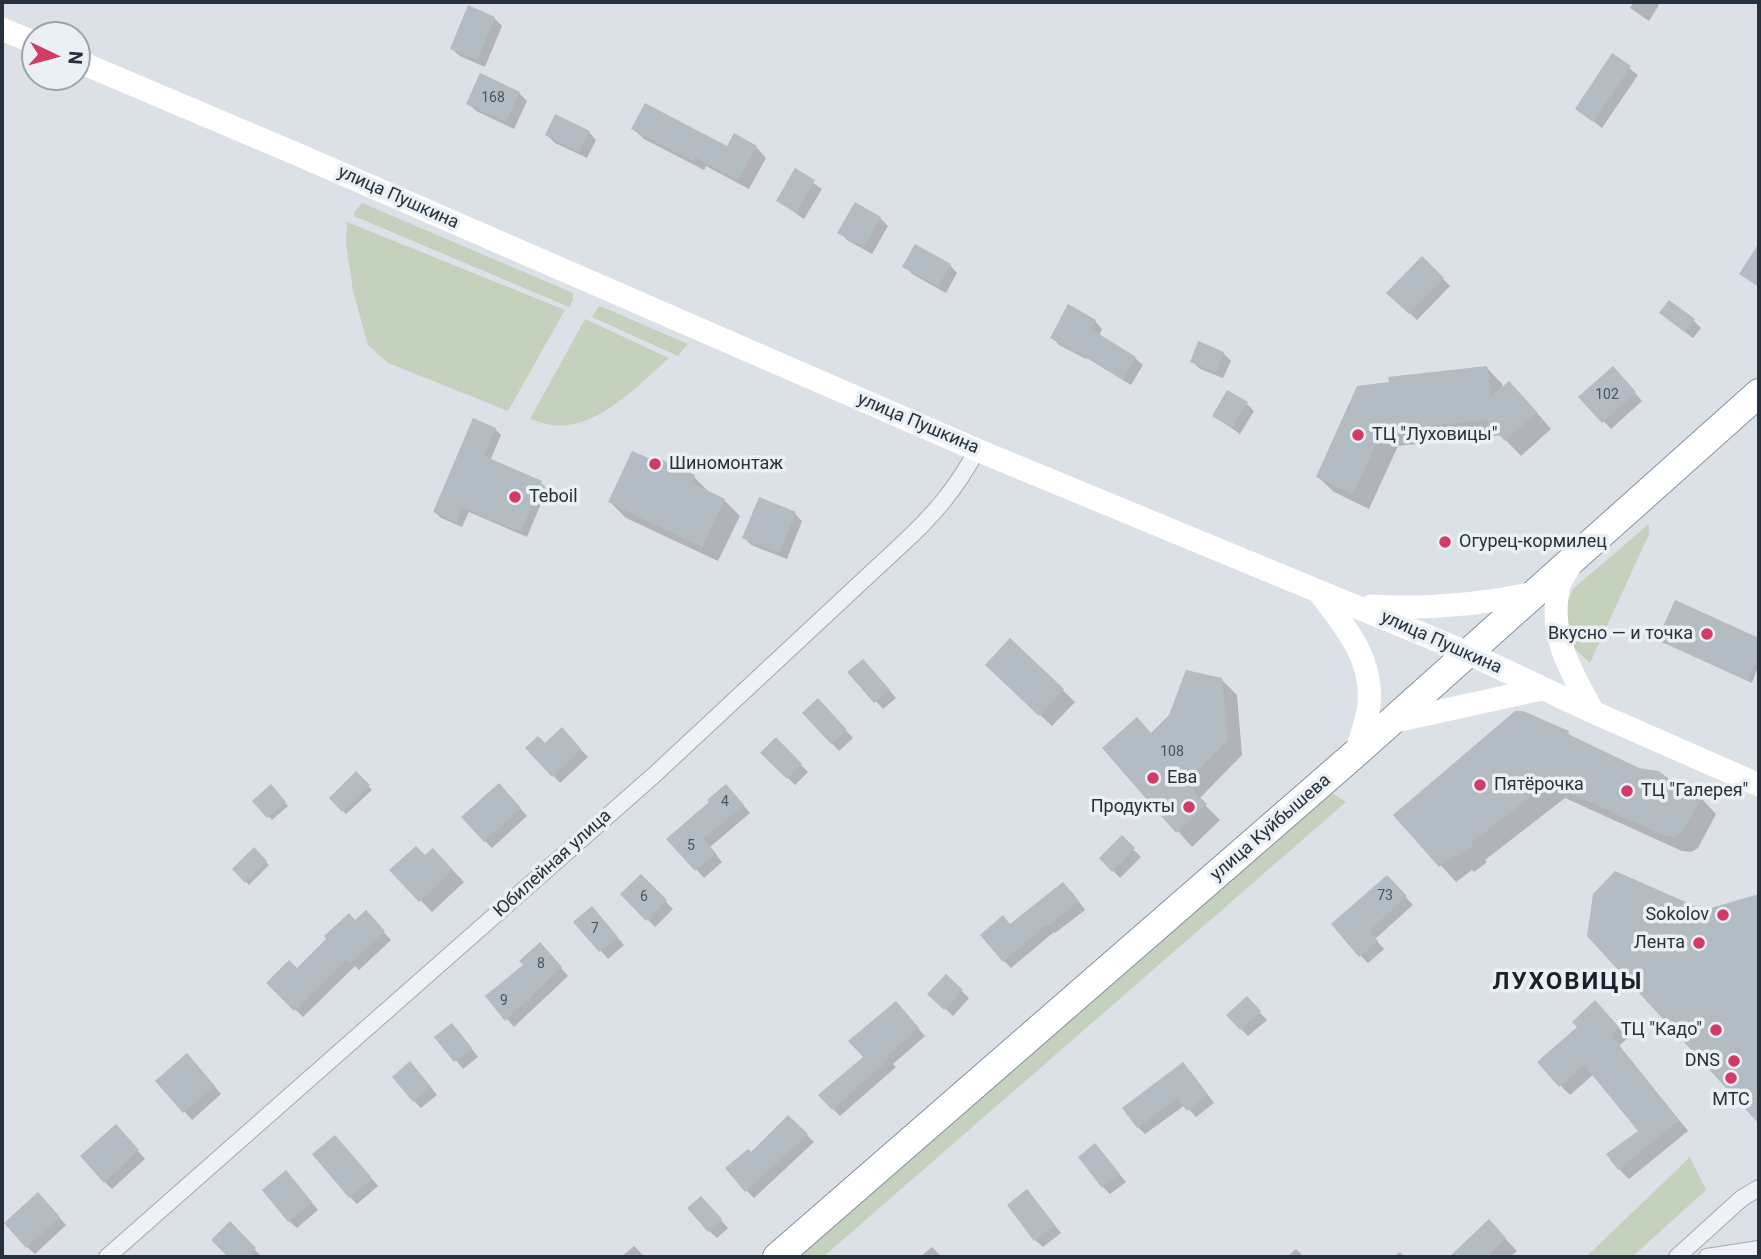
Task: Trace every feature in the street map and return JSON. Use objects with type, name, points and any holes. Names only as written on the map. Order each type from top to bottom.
[{"type":"highway","name":"улица Куйбышева","points":[[777,1257],[1356,753],[1759,393]]},
{"type":"main road","points":[[2,29],[21,37]]},
{"type":"main road","name":"улица Пушкина","points":[[91,67],[312,160],[977,450],[1468,653],[1541,689],[1759,785]]},
{"type":"main road","points":[[1571,563],[1558,588],[1556,614],[1559,645],[1593,712]]},
{"type":"main road","points":[[1316,589],[1349,632],[1364,661],[1368,680],[1368,708],[1356,753]]},
{"type":"main road","points":[[1354,604],[1406,608],[1479,604],[1535,593]]},
{"type":"main road","points":[[1391,722],[1541,689]]},
{"type":"street","name":"Юбилейная улица","points":[[107,1257],[653,776],[930,518],[960,481],[977,450]]},
{"type":"street","points":[[1676,1257],[1742,1198],[1759,1188]]},
{"type":"street","points":[[1707,1257],[1759,1249]]},
{"type":"green space","points":[[362,203],[573,293],[573,300],[569,307],[354,216]]},
{"type":"green space","points":[[347,222],[565,310],[508,411],[388,363],[368,345],[353,291],[346,243]]},
{"type":"green space","points":[[599,306],[688,344],[678,356],[592,317]]},
{"type":"green space","points":[[585,319],[669,358],[630,393],[601,414],[569,425],[552,425],[530,419]]},
{"type":"green space","points":[[1649,524],[1649,534],[1590,663],[1570,644],[1564,612],[1573,589]]},
{"type":"green space","points":[[1332,793],[1346,802],[823,1257],[798,1257]]},
{"type":"green space","points":[[1690,1157],[1706,1190],[1632,1257],[1586,1257]]},
{"type":"building","points":[[468,5],[495,17],[477,60],[450,49]]},
{"type":"building","points":[[1612,53],[1631,66],[1593,122],[1575,109]]},
{"type":"building","points":[[480,73],[520,92],[506,122],[466,104]]},
{"type":"building","points":[[645,103],[727,146],[734,133],[757,146],[738,180],[695,157],[693,161],[631,129]]},
{"type":"building","points":[[555,114],[590,131],[579,152],[545,135]]},
{"type":"building","points":[[795,168],[815,180],[796,213],[776,201]]},
{"type":"building","points":[[855,202],[881,217],[864,247],[837,233]]},
{"type":"building","points":[[1759,243],[1759,287],[1739,274]]},
{"type":"building","points":[[915,244],[951,264],[938,286],[902,267]]},
{"type":"building","points":[[1422,256],[1444,278],[1409,314],[1386,293]]},
{"type":"building","points":[[1669,300],[1695,319],[1685,332],[1659,313]]},
{"type":"building","points":[[1068,304],[1096,320],[1091,329],[1136,357],[1123,379],[1050,338]]},
{"type":"building","points":[[1198,341],[1224,352],[1216,372],[1190,362]]},
{"type":"building","name":"ТЦ \"Луховицы\"","points":[[1487,366],[1491,397],[1509,381],[1537,412],[1505,441],[1485,420],[1383,430],[1353,494],[1316,477],[1357,386],[1389,382],[1388,377]]},
{"type":"building","points":[[1613,366],[1636,392],[1602,423],[1578,397]]},
{"type":"building","points":[[1227,390],[1248,402],[1232,428],[1212,416]]},
{"type":"building","points":[[473,418],[496,428],[484,456],[542,481],[521,532],[462,507],[456,522],[433,512]]},
{"type":"building","points":[[632,451],[653,460],[656,457],[695,475],[692,483],[725,499],[702,547],[608,502]]},
{"type":"building","points":[[759,497],[796,512],[779,553],[742,538]]},
{"type":"building","points":[[1675,600],[1759,638],[1759,654],[1748,681],[1657,640]]},
{"type":"building","points":[[1010,638],[1064,689],[1039,716],[985,665]]},
{"type":"building","points":[[863,659],[890,690],[874,703],[847,672]]},
{"type":"building","points":[[1186,670],[1222,678],[1228,740],[1185,783],[1207,804],[1176,833],[1102,748],[1137,717],[1151,733],[1169,715]]},
{"type":"building","points":[[818,698],[847,730],[831,744],[802,713]]},
{"type":"building","name":"ТЦ \"Галерея\"","points":[[1515,711],[1523,711],[1569,731],[1568,734],[1639,768],[1658,771],[1702,797],[1682,833],[1674,837],[1665,836],[1548,783],[1471,843],[1473,846],[1439,867],[1393,815]]},
{"type":"building","points":[[562,727],[581,749],[552,777],[525,748],[538,736],[545,743]]},
{"type":"building","points":[[776,737],[802,764],[787,779],[760,753]]},
{"type":"building","points":[[356,771],[370,785],[342,812],[329,798]]},
{"type":"building","points":[[499,783],[521,808],[484,842],[461,817]]},
{"type":"building","points":[[271,784],[286,802],[267,818],[252,801]]},
{"type":"building","points":[[726,784],[744,805],[703,839],[716,853],[695,871],[666,839]]},
{"type":"building","points":[[1122,835],[1135,848],[1112,872],[1099,858]]},
{"type":"building","points":[[416,846],[425,855],[433,848],[453,870],[419,902],[389,870]]},
{"type":"building","points":[[254,847],[267,861],[245,883],[232,869]]},
{"type":"building","name":"ТЦ \"Кадо\"","points":[[1615,871],[1704,910],[1759,894],[1759,1124],[1587,936],[1593,894]]},
{"type":"building","points":[[641,874],[667,900],[646,921],[620,894]]},
{"type":"building","points":[[1387,875],[1407,896],[1369,931],[1378,941],[1359,957],[1331,924]]},
{"type":"building","points":[[1063,882],[1079,901],[1003,962],[980,935],[1003,915],[1010,924]]},
{"type":"building","points":[[592,906],[618,937],[599,952],[573,922]]},
{"type":"building","points":[[366,910],[385,931],[350,964],[346,960],[294,1011],[266,983],[289,960],[297,968],[326,939],[324,936],[349,913],[355,920]]},
{"type":"building","points":[[540,942],[562,967],[505,1021],[485,996],[523,965],[519,961]]},
{"type":"building","points":[[946,974],[963,990],[944,1010],[927,994]]},
{"type":"building","points":[[1247,996],[1261,1011],[1240,1030],[1226,1015]]},
{"type":"building","points":[[1595,1000],[1619,1027],[1611,1035],[1679,1120],[1618,1170],[1606,1154],[1638,1131],[1584,1065],[1559,1087],[1537,1062],[1577,1027],[1572,1022]]},
{"type":"building","points":[[896,1001],[919,1028],[832,1110],[818,1095],[863,1057],[848,1041]]},
{"type":"building","points":[[452,1023],[472,1048],[454,1062],[434,1037]]},
{"type":"building","points":[[187,1053],[215,1086],[183,1113],[155,1081]]},
{"type":"building","points":[[410,1061],[431,1087],[413,1102],[392,1077]]},
{"type":"building","points":[[1183,1062],[1208,1095],[1187,1111],[1177,1098],[1137,1128],[1122,1108]]},
{"type":"building","points":[[788,1115],[808,1134],[745,1192],[725,1168],[748,1149],[751,1152]]},
{"type":"building","points":[[116,1124],[139,1150],[104,1183],[80,1156]]},
{"type":"building","points":[[335,1135],[372,1178],[349,1198],[312,1154]]},
{"type":"building","points":[[1095,1143],[1120,1174],[1102,1188],[1078,1157]]},
{"type":"building","points":[[286,1170],[312,1202],[288,1222],[262,1190]]},
{"type":"building","points":[[1027,1189],[1055,1225],[1034,1241],[1007,1205]]},
{"type":"building","points":[[38,1192],[60,1217],[26,1248],[4,1223]]},
{"type":"building","points":[[701,1196],[722,1219],[708,1232],[687,1208]]},
{"type":"building","points":[[1489,1219],[1506,1238],[1486,1257],[1449,1257]]},
{"type":"building","points":[[230,1221],[256,1248],[247,1257],[228,1257],[211,1240]]},
{"type":"place","name":"ТЦ \"Луховицы\"","points":[[1358,435]]},
{"type":"place","name":"Шиномонтаж","points":[[655,464]]},
{"type":"place","name":"Teboil","points":[[515,497]]},
{"type":"place","name":"Огурец-кормилец","points":[[1445,542]]},
{"type":"place","name":"Вкусно — и точка","points":[[1707,634]]},
{"type":"place","name":"Ева","points":[[1153,778]]},
{"type":"place","name":"Пятёрочка","points":[[1480,785]]},
{"type":"place","name":"ТЦ \"Галерея\"","points":[[1627,791]]},
{"type":"place","name":"Продукты","points":[[1189,807]]},
{"type":"place","name":"Sokolov","points":[[1723,915]]},
{"type":"place","name":"Лента","points":[[1699,943]]},
{"type":"place","name":"ТЦ \"Кадо\"","points":[[1716,1030]]},
{"type":"place","name":"DNS","points":[[1734,1061]]},
{"type":"place","name":"МТС","points":[[1731,1078]]},
{"type":"district","name":"ЛУХОВИЦЫ","points":[[1568,983]]}]
